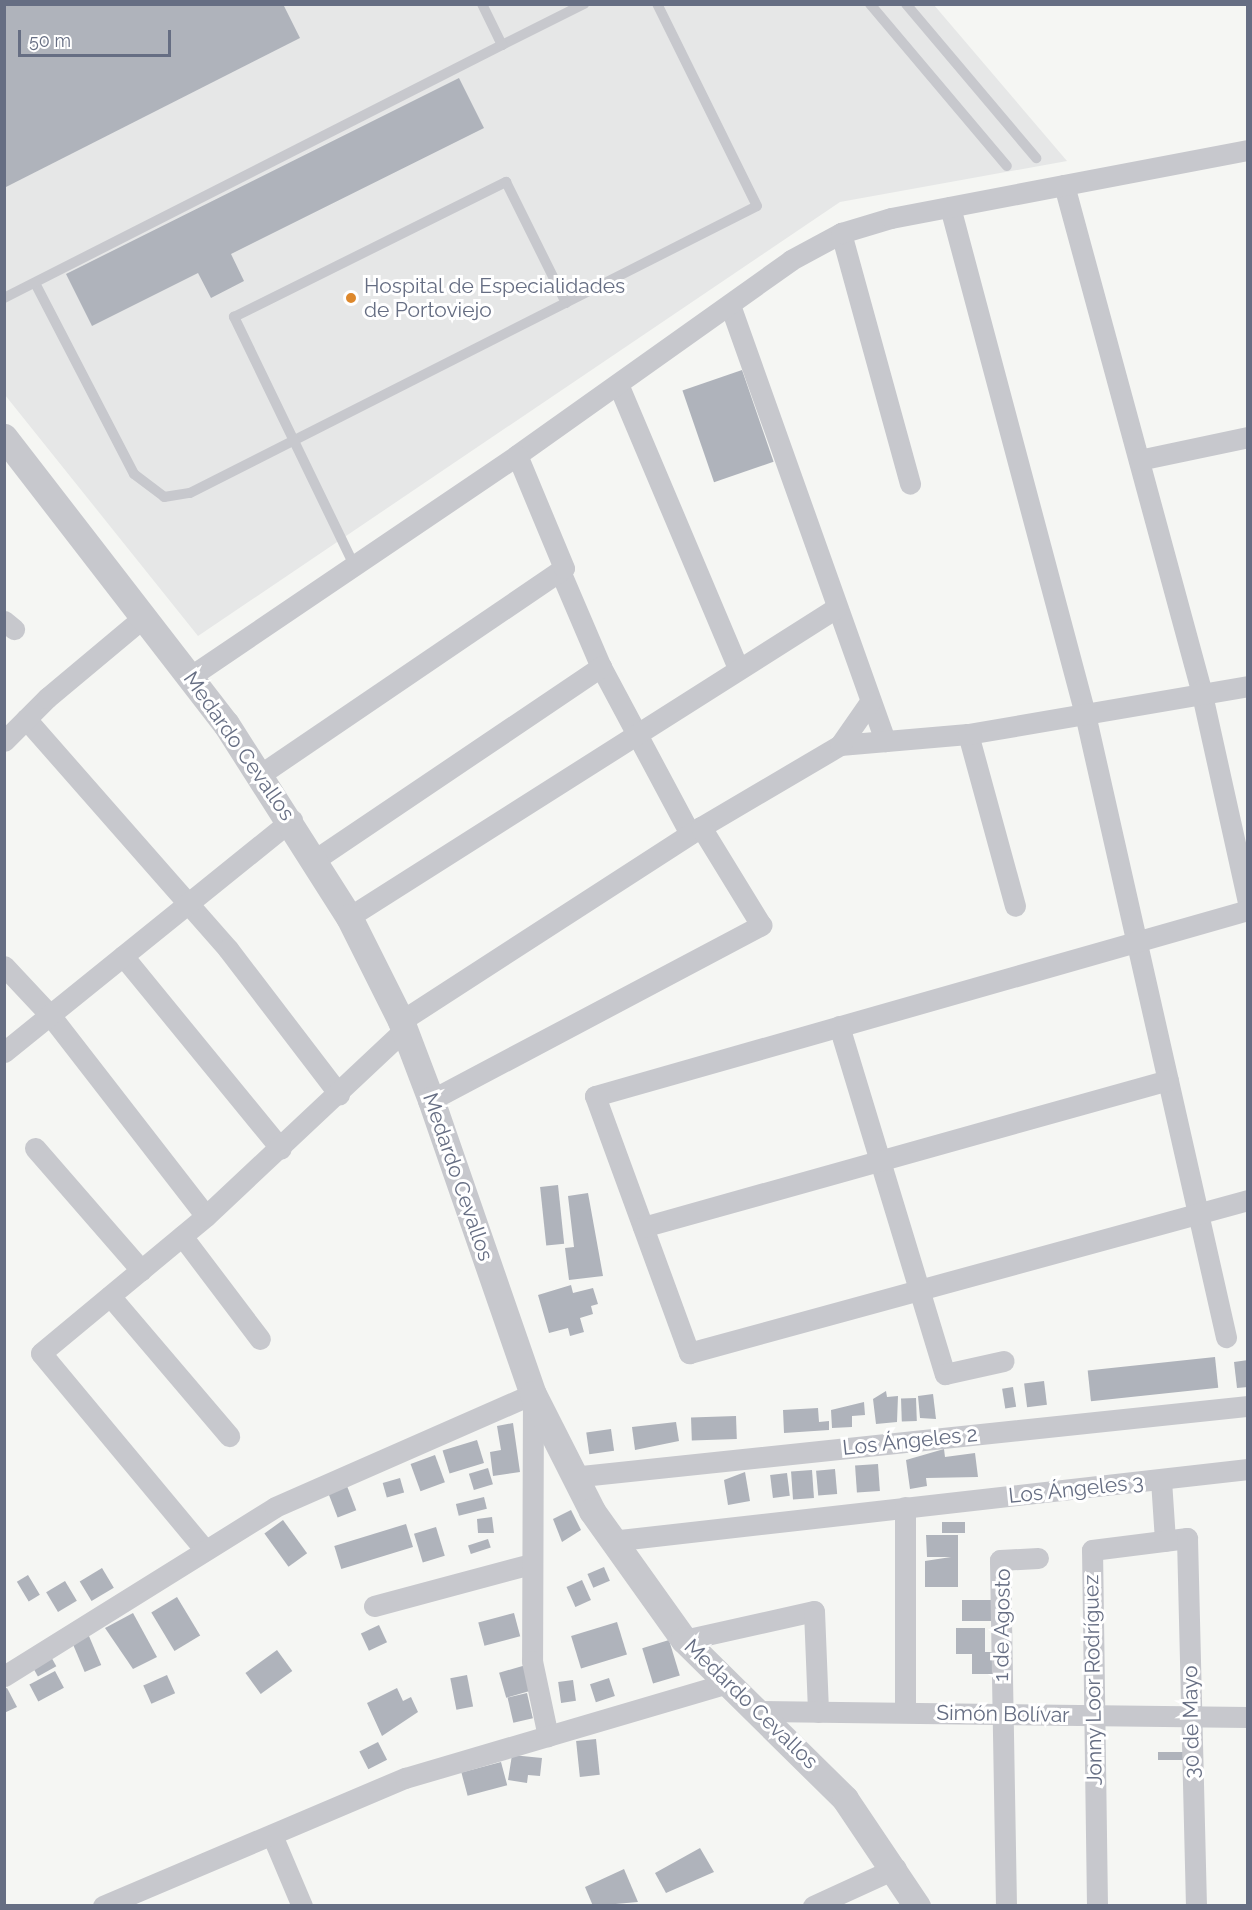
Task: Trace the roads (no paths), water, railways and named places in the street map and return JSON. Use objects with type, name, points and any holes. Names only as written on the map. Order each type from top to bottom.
[{"type":"street","points":[[191,676],[517,455],[791,260],[841,232],[950,207],[1248,150]]},
{"type":"street","points":[[1064,185],[1201,690],[1248,902]]},
{"type":"street","points":[[950,207],[1084,714],[1226,1337]]},
{"type":"street","points":[[841,232],[910,484]]},
{"type":"street","points":[[730,305],[885,741]]},
{"type":"street","points":[[618,384],[738,668]]},
{"type":"street","name":"Medardo Cevallos","points":[[4,437],[191,676],[292,820],[349,917],[403,1026],[533,1394],[572,1477],[611,1541],[684,1640],[725,1684],[758,1711],[845,1799],[896,1868],[917,1905]]},
{"type":"street","points":[[1138,460],[1248,438]]},
{"type":"street","points":[[261,774],[564,568],[517,455]]},
{"type":"street","points":[[431,1100],[761,925],[696,831],[633,732],[601,667],[560,571]]},
{"type":"street","points":[[349,917],[633,732],[836,608]]},
{"type":"street","points":[[4,741],[26,718],[145,616]]},
{"type":"street","points":[[316,859],[601,667]]},
{"type":"street","points":[[840,745],[968,734],[1084,714],[1201,690],[1248,686]]},
{"type":"street","points":[[205,1550],[41,1353],[206,1216],[281,1149],[339,1094],[403,1026],[696,831],[840,745],[870,702]]},
{"type":"street","points":[[26,718],[187,904],[339,1094]]},
{"type":"street","points":[[968,734],[1015,906]]},
{"type":"street","points":[[4,1052],[292,820]]},
{"type":"street","points":[[1248,910],[595,1096],[689,1353],[1248,1200]]},
{"type":"street","points":[[123,956],[281,1149]]},
{"type":"street","points":[[4,966],[50,1015],[206,1216]]},
{"type":"street","points":[[839,1026],[945,1374],[1004,1361]]},
{"type":"street","points":[[643,1227],[1168,1080]]},
{"type":"street","points":[[35,1148],[141,1270]]},
{"type":"street","points":[[182,1236],[261,1339]]},
{"type":"street","points":[[110,1296],[229,1436]]},
{"type":"street","points":[[4,1676],[275,1508],[533,1394],[532,1661],[548,1736]]},
{"type":"street","name":"Los Ángeles 2","points":[[572,1477],[1248,1406]]},
{"type":"street","name":"Los Ángeles 3","points":[[611,1541],[1248,1469]]},
{"type":"street","points":[[1161,1480],[1165,1540]]},
{"type":"street","points":[[905,1507],[905,1712]]},
{"type":"street","name":"Jonny Loor Rodríguez","points":[[1097,1905],[1092,1550],[1187,1538]]},
{"type":"street","name":"30 de Mayo","points":[[1187,1538],[1196,1905]]},
{"type":"street","name":"1 de Agosto","points":[[1006,1905],[1000,1560],[1038,1558]]},
{"type":"street","points":[[374,1606],[531,1564]]},
{"type":"street","points":[[684,1640],[814,1611],[818,1712]]},
{"type":"street","points":[[103,1905],[405,1778],[725,1684]]},
{"type":"street","name":"Simón Bolívar","points":[[758,1711],[1248,1717]]},
{"type":"street","points":[[272,1835],[302,1905]]},
{"type":"street","points":[[813,1905],[896,1868]]},
{"type":"lane","points":[[482,4],[502,45]]},
{"type":"lane","points":[[4,298],[584,4]]},
{"type":"lane","points":[[35,283],[134,474],[153,493],[190,493],[293,438],[757,206],[657,4]]},
{"type":"lane","points":[[870,4],[1007,166]]},
{"type":"lane","points":[[906,4],[1036,158]]},
{"type":"lane","points":[[354,565],[234,317],[506,182],[567,303]]},
{"type":"place","name":"Hospital de Especialidades de Portoviejo","points":[[351,298]]}]
